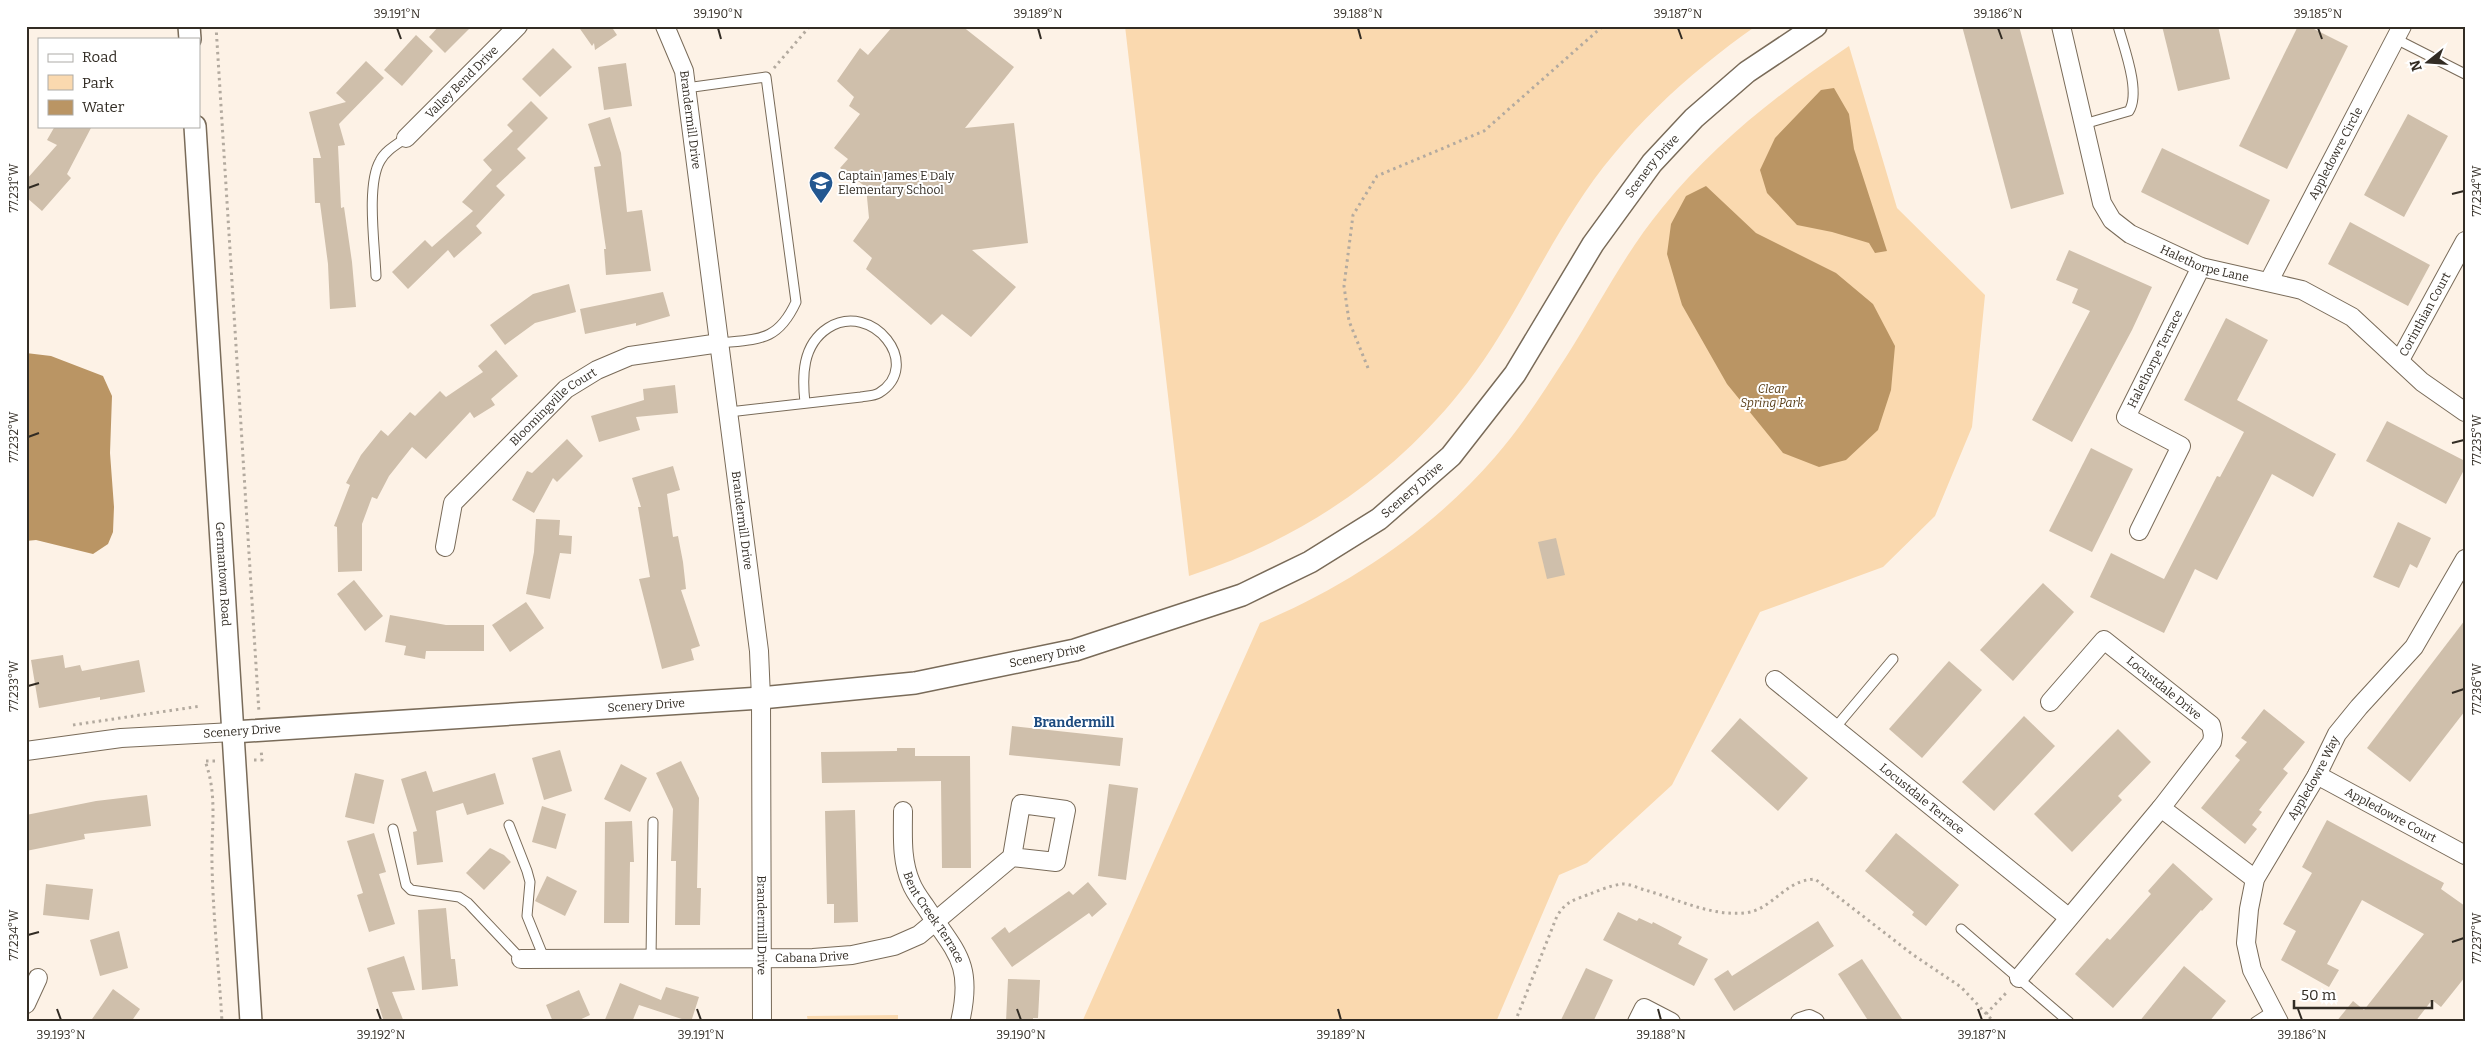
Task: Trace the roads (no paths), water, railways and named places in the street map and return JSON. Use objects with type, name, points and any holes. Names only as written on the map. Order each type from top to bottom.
[{"type":"street","name":"Valley Bend Drive","points":[[406,138],[518,26]]},
{"type":"street","name":"Brandermill Drive","points":[[664,26],[684,72],[759,651],[761,698],[762,1022]]},
{"type":"street","name":"Scenery Drive","points":[[26,751],[121,738],[761,698],[915,683],[1074,650],[1242,595],[1310,562],[1379,519],[1452,456],[1515,374],[1593,244],[1652,163],[1694,118],[1746,72],[1816,26]]},
{"type":"street","name":"Halethorpe Lane","points":[[2061,26],[2102,203],[2112,220],[2130,234],[2201,267],[2302,290],[2352,317],[2422,382],[2465,412]]},
{"type":"street","name":"Appledowre Circle","points":[[2269,281],[2399,33]]},
{"type":"street","name":"Germantown Road","points":[[195,128],[251,1022]]},
{"type":"street","name":"Corinthian Court","points":[[2400,360],[2465,241]]},
{"type":"street","name":"Halethorpe Terrace","points":[[2139,531],[2181,446],[2126,417],[2201,267]]},
{"type":"street","name":"Bloomingville Court","points":[[445,548],[453,503],[566,389],[597,370],[630,356],[720,343]]},
{"type":"street","name":"Appledowre Way","points":[[2276,1016],[2252,970],[2246,942],[2249,909],[2255,879],[2317,775],[2337,734],[2359,706],[2414,647],[2463,567]]},
{"type":"street","name":"Locustdale Drive","points":[[2020,978],[2161,808],[2212,742],[2213,735],[2211,725],[2104,640],[2050,702]]},
{"type":"street","name":"Locustdale Terrace","points":[[1775,680],[2068,918]]},
{"type":"street","name":"Appledowre Court","points":[[2317,775],[2465,855]]},
{"type":"street","points":[[2161,808],[2255,879]]},
{"type":"street","name":"Bent Creek Terrace","points":[[903,811],[903,859],[911,885],[934,920],[949,938],[965,970],[965,1002],[960,1022]]},
{"type":"street","name":"Cabana Drive","points":[[521,959],[762,958],[852,955],[894,946],[919,935],[934,920],[1012,857]]},
{"type":"street","points":[[26,1004],[38,978]]},
{"type":"street","points":[[1637,1022],[1644,1008],[1671,1022]]},
{"type":"street","points":[[1800,1022],[1809,1019],[1815,1022]]},
{"type":"lane","points":[[2084,124],[2129,111],[2133,105],[2134,92],[2118,26]]},
{"type":"lane","points":[[2399,33],[2465,74]]},
{"type":"lane","points":[[686,88],[766,77],[796,302],[787,321],[767,336],[720,343]]},
{"type":"lane","points":[[376,276],[372,187],[379,162],[390,149],[406,138]]},
{"type":"lane","points":[[729,412],[805,403],[878,394],[893,380],[897,362],[890,343],[874,328],[855,319],[837,322],[817,335],[805,359],[802,382],[805,403]]},
{"type":"lane","points":[[1835,728],[1893,659]]},
{"type":"lane","points":[[651,958],[653,822]]},
{"type":"lane","points":[[509,825],[530,882],[528,916],[544,958]]},
{"type":"lane","points":[[394,829],[406,885],[411,890],[459,897],[468,903],[521,959]]},
{"type":"lane","points":[[1961,929],[2069,1022]]},
{"type":"lane","points":[[2255,1022],[2276,1016]]},
{"type":"water","points":[[1834,88],[1849,114],[1854,149],[1887,251],[1875,253],[1869,243],[1832,232],[1797,225],[1767,193],[1760,170],[1775,138],[1821,90]]},
{"type":"water","points":[[1706,186],[1756,233],[1836,273],[1873,304],[1895,346],[1891,390],[1878,430],[1846,460],[1819,467],[1783,453],[1727,384],[1682,305],[1667,254],[1671,224],[1686,196]]},
{"type":"water","points":[[26,353],[51,356],[103,376],[112,396],[110,453],[114,507],[113,532],[108,544],[93,554],[36,540],[26,541]]},
{"type":"place","name":"Captain James E Daly Elementary School","points":[[821,204]]},
{"type":"district","name":"Brandermill","points":[[1074,722]]},
{"type":"park label","name":"Clear Spring Park","points":[[1772,396]]}]
